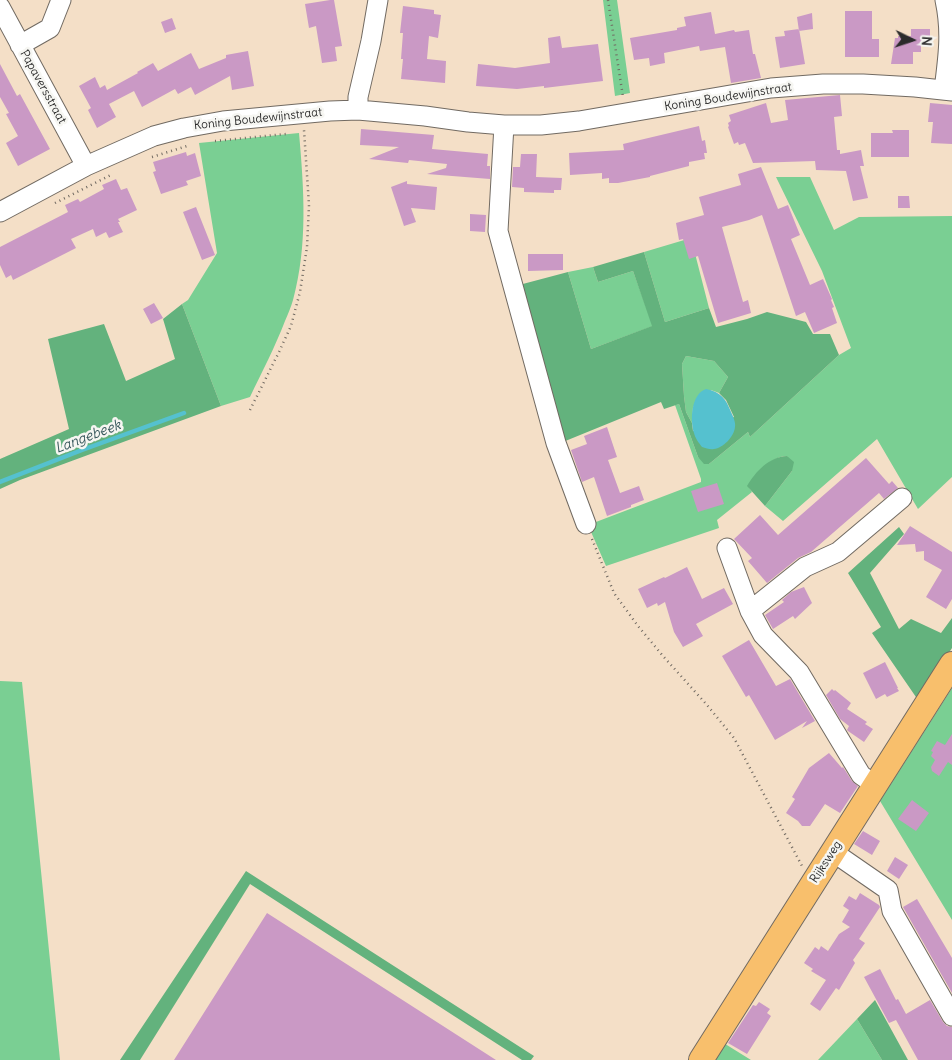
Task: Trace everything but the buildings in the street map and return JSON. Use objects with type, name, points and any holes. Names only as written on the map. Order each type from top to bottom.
[{"type":"main road","name":"Rijksweg","points":[[701,1060],[952,664]]},
{"type":"street","points":[[20,45],[50,28],[61,0]]},
{"type":"street","points":[[358,110],[358,97],[378,0]]},
{"type":"street","points":[[945,0],[950,47],[948,91]]},
{"type":"street","name":"Papaversstraat","points":[[0,7],[86,166]]},
{"type":"street","name":"Koning Boudewijnstraat","points":[[0,212],[86,166],[154,136],[223,121],[303,123],[358,110],[504,125],[542,125],[579,121],[788,86],[863,84],[948,91]]},
{"type":"street","points":[[504,125],[498,231],[556,443],[586,524]]},
{"type":"street","points":[[750,611],[806,567],[838,552],[902,498]]},
{"type":"street","points":[[727,548],[750,611],[763,635],[799,672],[861,775],[875,785]]},
{"type":"street","points":[[833,852],[888,890],[892,911],[952,1016]]},
{"type":"path","points":[[608,0],[622,92]]},
{"type":"path","points":[[303,123],[312,131]]},
{"type":"path","points":[[250,410],[291,326],[300,292],[307,248],[310,205],[303,123]]},
{"type":"path","points":[[209,142],[285,134]]},
{"type":"path","points":[[148,158],[191,145]]},
{"type":"path","points":[[54,204],[117,172]]},
{"type":"path","points":[[586,524],[614,593],[638,626],[734,738],[807,875],[814,880]]},
{"type":"green space","points":[[603,0],[617,0],[630,93],[615,96]]},
{"type":"green space","points":[[299,133],[304,217],[301,259],[293,300],[277,340],[250,397],[221,406],[182,304],[188,300],[217,253],[199,143]]},
{"type":"green space","points":[[776,177],[810,177],[834,230],[859,217],[952,216],[952,477],[918,509],[877,439],[783,521],[765,506],[792,471],[787,456],[781,457],[775,459],[756,476],[748,486],[752,492],[717,520],[719,528],[606,566],[588,525],[701,482],[675,405],[679,404],[698,457],[709,464],[748,432],[750,437],[839,355],[851,348],[822,271]]},
{"type":"green space","points":[[691,238],[709,308],[665,322],[644,252]]},
{"type":"green space","points":[[644,252],[665,322],[709,308],[716,327],[767,312],[806,322],[813,334],[830,334],[839,355],[750,437],[748,432],[709,464],[704,464],[698,457],[679,404],[664,409],[661,402],[558,444],[519,285],[568,272],[591,349],[652,326],[633,271],[598,282],[593,267]],"holes":[[[686,356],[714,361],[728,377],[719,393],[726,400],[734,417],[693,431],[692,423],[686,412],[682,364]]]},
{"type":"green space","points":[[593,267],[598,282],[633,271],[653,326],[591,349],[568,272]]},
{"type":"green space","points":[[182,304],[221,406],[0,489],[0,459],[69,429],[48,339],[104,324],[126,381],[175,359],[163,319]]},
{"type":"green space","points":[[686,356],[714,361],[728,377],[719,393],[711,390],[693,407],[692,423],[686,412],[684,396],[682,364]]},
{"type":"green space","points":[[787,456],[794,462],[792,471],[765,506],[747,486],[755,475],[769,462]]},
{"type":"green space","points":[[899,527],[904,534],[870,573],[899,629],[911,619],[941,633],[952,618],[952,648],[918,700],[872,633],[881,627],[848,573]]},
{"type":"green space","points":[[0,681],[22,682],[60,1060],[0,1060]]},
{"type":"green space","points":[[952,688],[952,920],[880,801]]},
{"type":"green space","points":[[246,871],[534,1056],[531,1060],[522,1060],[250,884],[140,1060],[120,1060]]},
{"type":"green space","points":[[875,1000],[908,1060],[882,1060],[857,1019]]},
{"type":"green space","points":[[857,1019],[882,1060],[818,1060]]},
{"type":"green space","points":[[722,1042],[751,1060],[712,1060]]},
{"type":"water","points":[[706,389],[716,392],[725,400],[733,415],[735,424],[733,435],[728,441],[721,447],[712,449],[702,447],[696,439],[692,421],[693,408],[697,396]]},
{"type":"waterway","name":"Langebeek","points":[[0,482],[184,413]]}]
